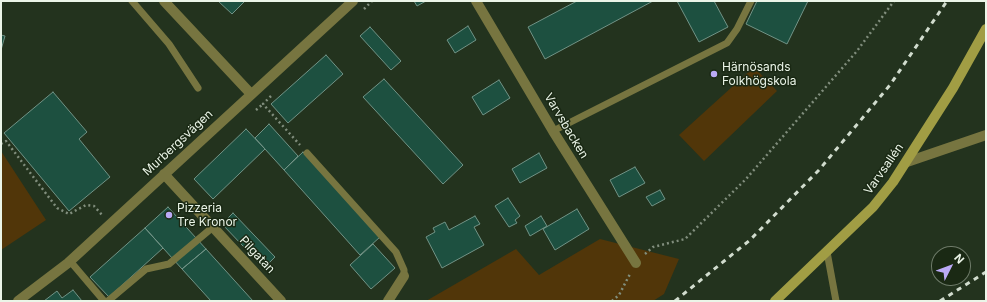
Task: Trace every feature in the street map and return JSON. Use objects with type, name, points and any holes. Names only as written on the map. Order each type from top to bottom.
[{"type":"street","points":[[164,1],[251,94]]},
{"type":"street","name":"Murbergsvägen","points":[[18,301],[70,261],[352,1]]},
{"type":"street","name":"Varvsbacken","points":[[476,1],[553,131],[636,263]]},
{"type":"street","name":"Varvsallén","points":[[776,301],[873,207],[893,182],[953,88],[986,29]]},
{"type":"street","points":[[907,162],[986,135]]},
{"type":"street","name":"Pilgatan","points":[[164,174],[281,301]]},
{"type":"street","points":[[388,301],[404,276]]},
{"type":"lane","points":[[132,1],[169,44],[198,88]]},
{"type":"lane","points":[[553,131],[727,42],[737,29],[751,1]]},
{"type":"lane","points":[[307,153],[396,252],[404,270],[404,276]]},
{"type":"lane","points":[[108,301],[146,269],[169,264],[213,227]]},
{"type":"lane","points":[[827,252],[836,301]]},
{"type":"lane","points":[[70,261],[104,301]]},
{"type":"path","points":[[361,12],[372,1]]},
{"type":"path","points":[[612,301],[619,295],[636,263],[653,247],[686,239],[746,179],[857,51],[894,1]]},
{"type":"path","points":[[274,93],[263,104],[298,144]]},
{"type":"path","points":[[1,144],[6,141],[57,208],[69,214],[86,205],[94,206],[110,224]]},
{"type":"shaded area","points":[[754,67],[777,91],[704,161],[679,135]]},
{"type":"shaded area","points":[[1,151],[46,220],[1,250]]},
{"type":"shaded area","points":[[600,239],[679,259],[664,294],[653,301],[426,301],[516,249],[539,275]]},
{"type":"building","points":[[218,1],[245,1],[232,14]]},
{"type":"building","points":[[414,1],[426,1],[417,6]]},
{"type":"building","points":[[577,1],[653,1],[545,59],[528,27]]},
{"type":"building","points":[[677,1],[714,1],[728,27],[699,42]]},
{"type":"building","points":[[757,1],[808,1],[787,44],[746,24]]},
{"type":"building","points":[[468,26],[476,40],[455,53],[447,40]]},
{"type":"building","points":[[370,27],[401,61],[391,70],[360,36]]},
{"type":"building","points":[[1,35],[5,36],[1,50]]},
{"type":"building","points":[[326,55],[343,74],[288,123],[271,104]]},
{"type":"building","points":[[384,79],[463,165],[443,184],[363,97]]},
{"type":"building","points":[[499,80],[510,98],[483,115],[472,97]]},
{"type":"building","points":[[53,92],[87,132],[79,139],[110,177],[69,211],[4,133]]},
{"type":"building","points":[[269,124],[298,156],[284,170],[255,138]]},
{"type":"building","points":[[246,129],[265,149],[213,199],[194,179]]},
{"type":"building","points":[[303,152],[380,237],[360,255],[284,170]]},
{"type":"building","points":[[539,153],[547,168],[520,183],[512,169]]},
{"type":"building","points":[[635,167],[645,183],[619,197],[610,180]]},
{"type":"building","points":[[660,190],[665,199],[652,206],[646,197]]},
{"type":"building","points":[[508,198],[520,216],[515,220],[517,223],[509,227],[495,206]]},
{"type":"building","points":[[168,207],[206,249],[182,269],[145,228]]},
{"type":"building","points":[[577,209],[589,229],[555,250],[543,229]]},
{"type":"building","points":[[233,213],[275,257],[264,268],[222,224]]},
{"type":"building","points":[[475,216],[480,224],[474,227],[484,245],[442,268],[426,237],[435,232],[433,228],[445,222],[449,230]]},
{"type":"building","points":[[541,216],[547,226],[530,236],[525,226]]},
{"type":"building","points":[[145,228],[163,248],[109,297],[90,277]]},
{"type":"building","points":[[373,244],[395,268],[371,289],[350,265]]},
{"type":"building","points":[[206,249],[253,301],[211,301],[182,269]]},
{"type":"building","points":[[73,290],[82,301],[44,301],[57,291],[62,298]]},
{"type":"railway","points":[[675,301],[750,240],[819,170],[890,85],[947,1]]},
{"type":"railway","points":[[940,301],[986,272]]},
{"type":"place","name":"Härnösands Folkhögskola","points":[[714,74]]},
{"type":"place","name":"Pizzeria Tre Kronor","points":[[169,215]]}]
